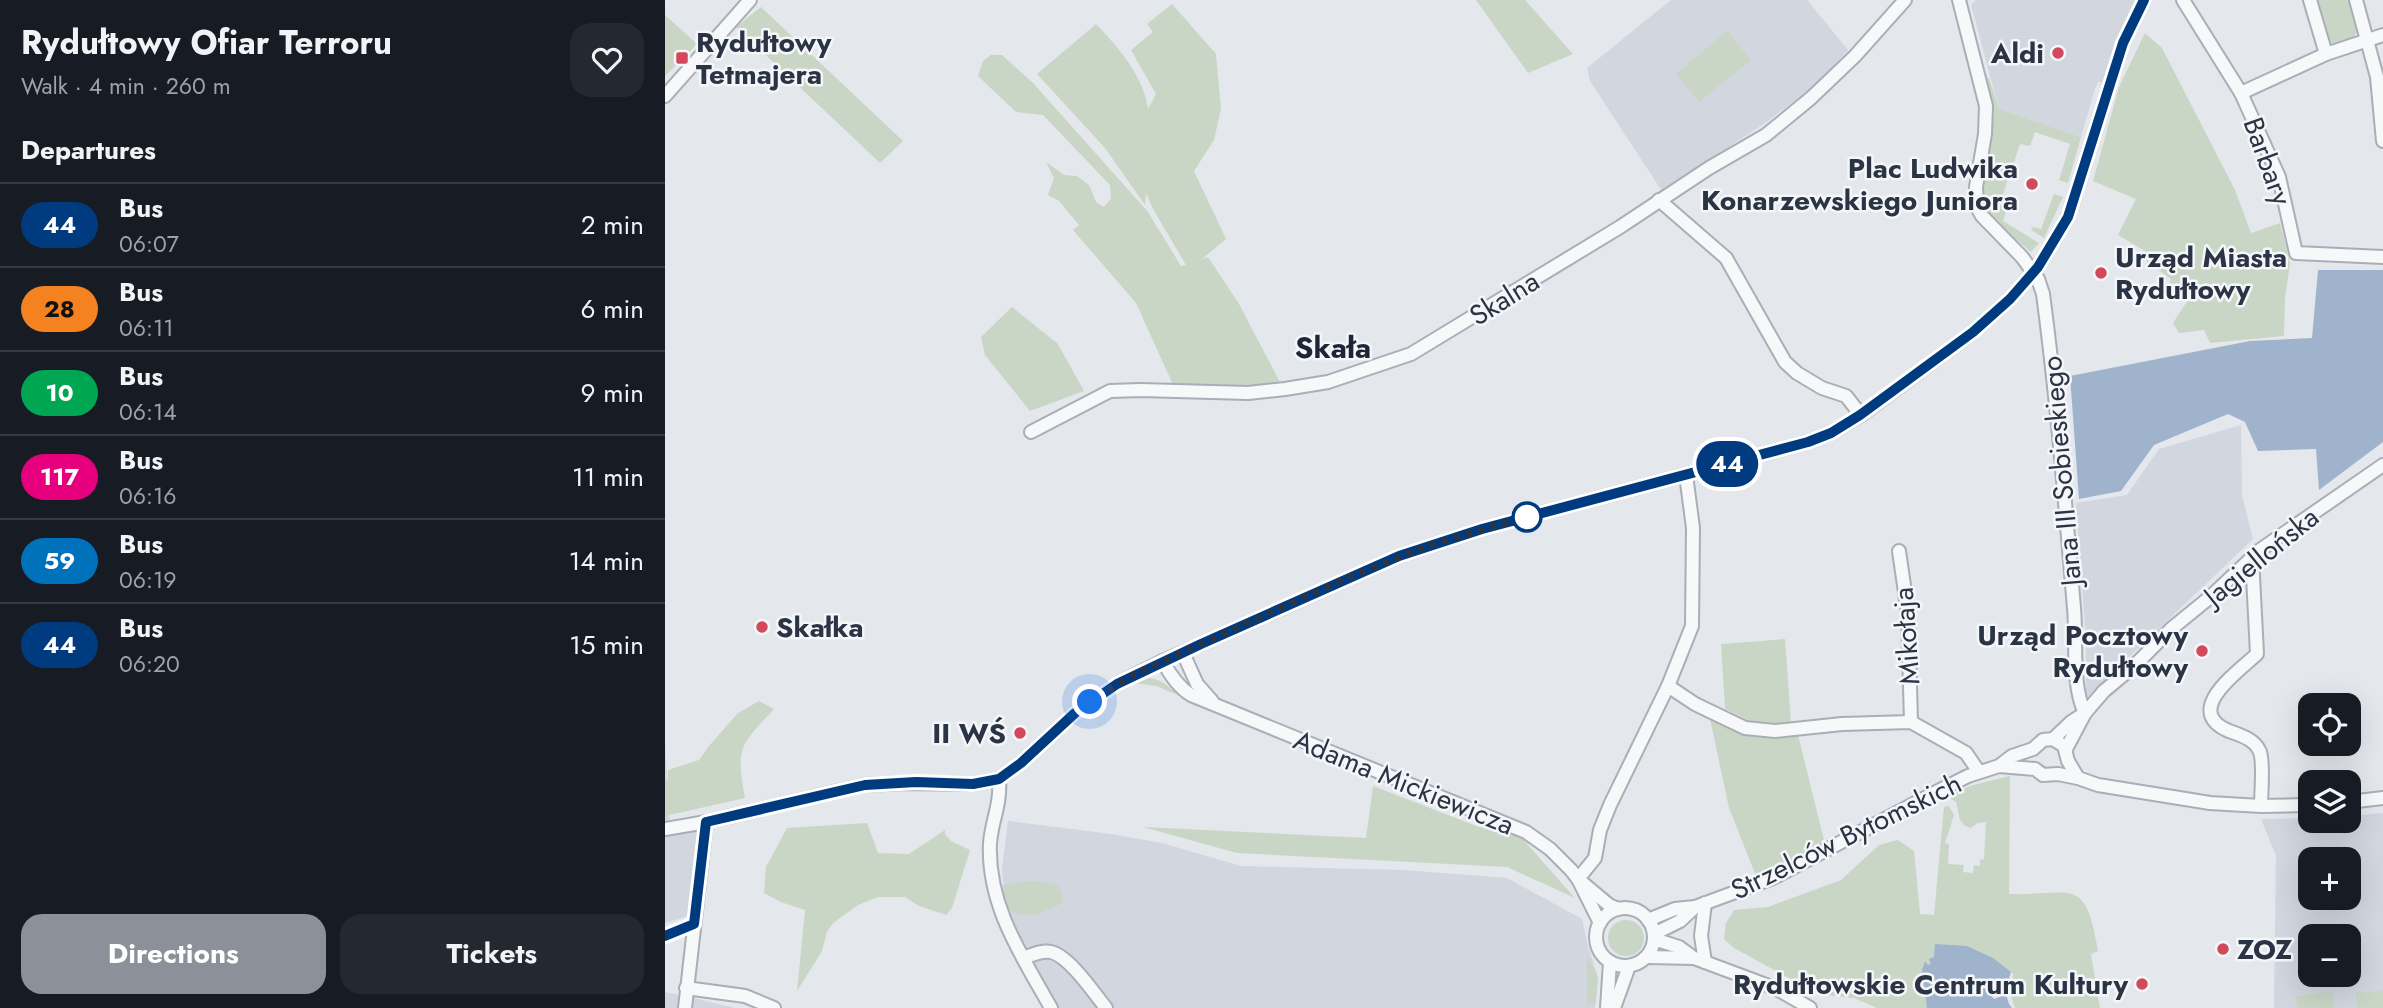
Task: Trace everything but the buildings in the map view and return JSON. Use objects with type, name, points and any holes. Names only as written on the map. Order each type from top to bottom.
[{"type":"street","points":[[665,96],[750,0]]},
{"type":"street","name":"Skalna","points":[[1031,432],[1110,391],[1248,393],[1328,382],[1411,354],[1766,135],[1811,98],[1855,56],[1905,0]]},
{"type":"street","points":[[1959,0],[1986,106],[1985,134],[1976,187],[1977,207],[1982,216],[2034,272]]},
{"type":"street","points":[[665,829],[865,785],[916,782],[973,784],[999,779],[1021,763],[1057,728],[1117,684],[1416,549],[1808,442],[1831,433],[1860,415],[1973,332],[2010,299],[2044,259],[2068,217],[2123,43],[2144,0]]},
{"type":"street","name":"Barbary","points":[[2182,0],[2241,93],[2279,177],[2296,253],[2383,257]]},
{"type":"street","points":[[2310,0],[2326,54]]},
{"type":"street","points":[[2356,0],[2377,77],[2383,141]]},
{"type":"street","points":[[2241,93],[2326,54],[2383,35]]},
{"type":"street","points":[[1659,200],[1726,258],[1785,362],[1805,378],[1846,396],[1860,415]]},
{"type":"street","name":"Jana III Sobieskiego","points":[[2034,272],[2041,286],[2046,311],[2073,601],[2077,690],[2085,713]]},
{"type":"street","name":"Jagiellońska","points":[[2085,713],[2104,691],[2252,557],[2383,465]]},
{"type":"street","points":[[1578,879],[1595,858],[1600,830],[1610,805],[1668,686],[1692,626],[1693,528],[1686,475]]},
{"type":"street","name":"Mikołaja","points":[[1899,551],[1908,613],[1911,722]]},
{"type":"street","points":[[2252,557],[2257,654],[2217,691],[2210,709],[2214,719],[2224,729],[2252,741],[2260,752],[2261,806]]},
{"type":"street","name":"Adama Mickiewicza","points":[[1183,653],[1197,684],[1217,706]]},
{"type":"street","name":"Adama Mickiewicza","points":[[1163,661],[1184,691],[1526,832],[1550,849],[1578,879],[1609,905],[1618,909]]},
{"type":"street","points":[[1668,686],[1695,704],[1745,728],[1775,731],[1842,724],[1911,722],[1966,753],[1979,772]]},
{"type":"street","points":[[2053,739],[2085,713]]},
{"type":"street","points":[[2058,774],[2085,713]]},
{"type":"street","points":[[2078,778],[2061,742],[2053,739],[2038,742],[2033,749],[2031,760],[2035,769],[2043,775],[2058,774],[2098,785],[2210,803],[2298,805]]},
{"type":"street","points":[[1999,766],[2012,756],[2033,749]]},
{"type":"street","points":[[1999,766],[2035,769]]},
{"type":"street","name":"Strzelców Bytomskich","points":[[1648,920],[1675,909],[1700,905],[1773,878],[1940,790],[1999,766]]},
{"type":"street","points":[[999,779],[1000,796],[990,842],[991,875],[996,899],[1023,958],[1051,1008]]},
{"type":"street","points":[[2361,801],[2383,798]]},
{"type":"street","points":[[685,1008],[706,822]]},
{"type":"street","name":"Adama Mickiewicza","points":[[1578,879],[1600,923]]},
{"type":"street","points":[[1699,960],[1702,943],[1700,905]]},
{"type":"street","name":"Strzelców Bytomskich","points":[[1654,937],[1700,905]]},
{"type":"street","points":[[1647,957],[1654,937],[1648,920],[1632,909],[1618,909],[1600,923],[1596,935],[1597,946],[1610,962],[1629,966],[1647,957],[1699,960]]},
{"type":"street","points":[[1654,937],[1699,960],[1754,978],[1810,1008]]},
{"type":"street","points":[[1023,958],[1039,952],[1051,952],[1064,958],[1106,1008]]},
{"type":"street","points":[[1607,1008],[1610,962]]},
{"type":"street","points":[[1614,1008],[1629,966]]},
{"type":"street","points":[[686,988],[745,996],[775,1008]]},
{"type":"shaded area","points":[[1671,0],[1807,0],[1848,50],[1819,82],[1768,121],[1662,191],[1590,81],[1587,68]]},
{"type":"shaded area","points":[[1976,0],[2135,0],[2116,39],[2104,83],[2098,82],[2095,89],[2081,137],[1999,109],[1971,5]]},
{"type":"shaded area","points":[[2241,425],[2242,496],[2253,539],[2086,698],[2086,639],[2076,503],[2127,495],[2159,449]]},
{"type":"shaded area","points":[[665,744],[670,825],[706,822],[695,914],[665,923]]},
{"type":"shaded area","points":[[2383,813],[2383,1008],[2274,1008],[2276,856],[2261,819],[2298,818],[2298,833],[2361,833],[2361,815]]},
{"type":"shaded area","points":[[1008,821],[1162,843],[1241,866],[1404,870],[1507,878],[1582,919],[1598,977],[1595,1008],[1059,1008],[1005,911],[1002,868]]},
{"type":"shaded area","points":[[665,992],[685,996],[735,1008],[665,1008]]},
{"type":"green space","points":[[1476,0],[1525,0],[1573,54],[1528,73]]},
{"type":"green space","points":[[2314,0],[2351,0],[2359,30],[2347,41],[2330,43],[2324,38]]},
{"type":"green space","points":[[1172,4],[1216,54],[1221,109],[1214,140],[1194,171],[1226,239],[1202,259],[1208,257],[1239,304],[1282,386],[1247,390],[1174,387],[1136,303],[1073,230],[1079,225],[1059,201],[1048,195],[1054,178],[1046,162],[1064,175],[1077,176],[1089,185],[1096,202],[1104,207],[1111,199],[1110,185],[1043,115],[1016,112],[978,76],[983,61],[991,55],[1002,55],[1033,83],[1148,212],[1181,266],[1186,265],[1146,193],[1145,205],[1105,148],[1037,74],[1096,24],[1122,53],[1136,74],[1148,109],[1156,94],[1131,50],[1153,32],[1147,24]]},
{"type":"green space","points":[[761,7],[903,141],[880,163],[736,27]]},
{"type":"green space","points":[[665,15],[697,44],[665,76]]},
{"type":"green space","points":[[1727,31],[1751,60],[1699,102],[1676,74]]},
{"type":"green space","points":[[2145,33],[2162,48],[2235,190],[2251,233],[2280,223],[2290,263],[2285,298],[2284,336],[2210,343],[2204,330],[2179,333],[2173,323],[2190,297],[2169,284],[2171,279],[2142,258],[2145,251],[2118,235],[2136,199],[2093,181],[2119,87]]},
{"type":"green space","points":[[1989,78],[1999,109],[2081,137],[2068,183],[2059,180],[2070,144],[2035,132],[2030,146],[2020,144],[2001,200],[2008,204],[2003,221],[2039,243],[2031,252],[1993,218],[1980,191],[1985,79]]},
{"type":"green space","points":[[2054,194],[2063,197],[2044,238],[2031,230],[2033,227],[2041,229]]},
{"type":"green space","points":[[1012,307],[1058,344],[1084,391],[1030,411],[985,355],[981,337]]},
{"type":"green space","points":[[1785,639],[1791,723],[1758,725],[1725,709],[1721,644]]},
{"type":"green space","points":[[1145,678],[1160,681],[1178,695],[1156,686],[1133,683]]},
{"type":"green space","points":[[759,701],[774,709],[753,732],[743,749],[741,768],[745,798],[665,816],[665,781],[668,780],[668,770],[699,760],[738,713]]},
{"type":"green space","points":[[1709,714],[1741,730],[1794,731],[1798,735],[1825,844],[1756,876],[1729,808]]},
{"type":"green space","points":[[2010,776],[2009,894],[2062,893],[2073,894],[2081,900],[2088,910],[2098,951],[2091,954],[2100,1008],[1877,1008],[1854,998],[1818,994],[1734,948],[1724,939],[1726,923],[1734,910],[1768,907],[1841,880],[1879,845],[1898,840],[1914,851],[1920,914],[1934,915],[1944,807],[1949,806],[1954,815],[1945,843],[1949,844],[1948,864],[1964,865],[1963,872],[1973,873],[1974,865],[1980,866],[1980,860],[1984,859],[1986,822],[1971,828],[1965,826],[1960,820],[1956,802],[1947,796],[1973,785]]},
{"type":"green space","points":[[1373,786],[1479,827],[1521,837],[1575,898],[1507,867],[1237,853],[1143,827],[1366,838]]},
{"type":"green space","points":[[867,823],[878,853],[909,854],[945,830],[951,841],[970,850],[952,908],[946,915],[919,906],[905,897],[878,897],[858,905],[833,923],[827,932],[822,951],[797,991],[805,910],[764,893],[766,867],[787,828]]},
{"type":"green space","points":[[1027,881],[1057,885],[1063,895],[1062,903],[1040,913],[1027,915],[1012,912],[1005,907],[1003,885]]},
{"type":"green space","points":[[1626,920],[1639,925],[1644,938],[1639,951],[1626,956],[1613,951],[1608,938],[1613,925]]},
{"type":"green space","points":[[1587,955],[1598,977],[1596,1002],[1587,1006]]},
{"type":"green space","points":[[2383,991],[2383,1008],[2357,1008],[2356,993]]},
{"type":"green space","points":[[2332,992],[2334,1008],[2297,1008],[2296,996]]},
{"type":"water","points":[[2318,270],[2383,270],[2383,442],[2319,490],[2316,449],[2258,451],[2245,422],[2228,414],[2154,445],[2121,491],[2079,499],[2070,376],[2250,341],[2312,338]]},
{"type":"water","points":[[1935,944],[1967,946],[1993,958],[2011,972],[2006,993],[2012,1008],[1927,1008],[1922,970],[1925,961],[1928,965],[1931,964],[1929,959],[1934,957]]},
{"type":"pier","points":[[2011,972],[2010,993],[2015,1008],[2009,1004],[2006,994],[1994,999],[1989,993],[1989,989],[1994,985],[2006,989]]},
{"type":"bus line","name":"44","points":[[665,936],[694,924],[706,822],[865,785],[916,782],[973,784],[999,779],[1010,773],[1075,713],[1117,684],[1399,556],[1482,529],[1808,442],[1843,426],[1973,332],[2024,285],[2044,259],[2068,217],[2123,43],[2144,0]]},
{"type":"place","name":"Aldi","points":[[2058,53]]},
{"type":"place","name":"Rydułtowy Tetmajera","points":[[682,58]]},
{"type":"place","name":"Plac Ludwika Konarzewskiego Juniora","points":[[2032,184]]},
{"type":"place","name":"Urząd Miasta Rydułtowy","points":[[2101,273]]},
{"type":"place","name":"Skałka","points":[[762,627]]},
{"type":"place","name":"Urząd Pocztowy Rydułtowy","points":[[2202,651]]},
{"type":"place","name":"II WŚ","points":[[1020,733]]},
{"type":"place","name":"ZOZ","points":[[2223,949]]},
{"type":"place","name":"Rydułtowskie Centrum Kultury","points":[[2142,984]]},
{"type":"district","name":"Skała","points":[[1333,348]]},
{"type":"route","points":[[1090,702],[1135,674],[1349,577],[1433,544],[1527,517]]}]
